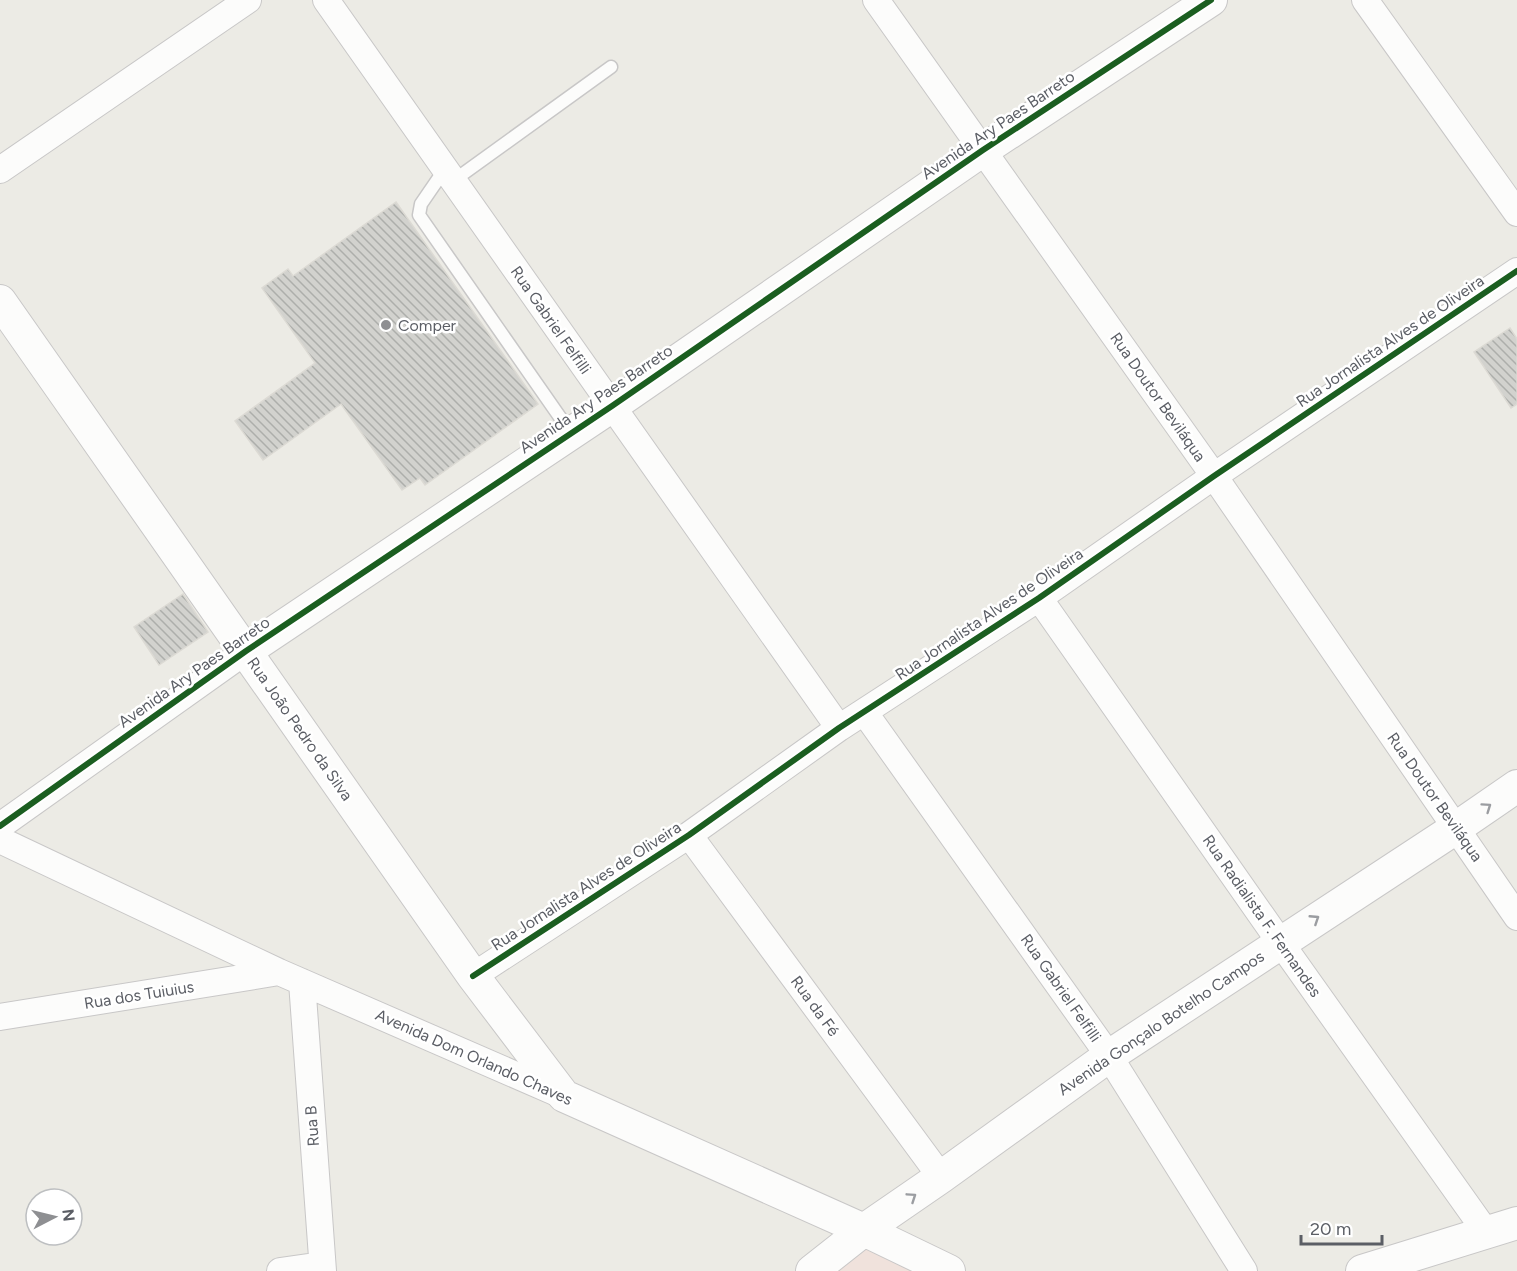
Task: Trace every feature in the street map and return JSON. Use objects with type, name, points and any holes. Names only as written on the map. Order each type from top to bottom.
[{"type":"street","points":[[0,170],[248,0]]},
{"type":"street","name":"Rua Gabriel Felfilli","points":[[326,0],[838,728]]},
{"type":"street","name":"Rua Doutor Beviláqua","points":[[876,0],[1214,476],[1517,917]]},
{"type":"street","name":"Avenida Ary Paes Barreto","points":[[0,826],[246,651],[612,406],[983,150],[1211,0]]},
{"type":"street","points":[[1365,0],[1517,213]]},
{"type":"street","name":"Rua Jornalista Alves de Oliveira","points":[[473,976],[689,835],[838,728],[1039,598],[1214,476],[1517,271]]},
{"type":"street","name":"Rua João Pedro da Silva","points":[[0,301],[473,976],[564,1095]]},
{"type":"street","name":"Rua Radialista F. Fernandes","points":[[1039,598],[1486,1232]]},
{"type":"street","name":"Rua Gabriel Felfilli","points":[[865,712],[1109,1056],[1244,1271]]},
{"type":"street","name":"Avenida Gonçalo Botelho Campos","points":[[812,1271],[864,1230],[941,1178],[1109,1056],[1517,786]]},
{"type":"street","name":"Rua da Fé","points":[[689,835],[941,1178]]},
{"type":"street","name":"Avenida Dom Orlando Chaves","points":[[0,840],[279,972],[564,1095],[950,1271]]},
{"type":"street","name":"Rua dos Tuiuius","points":[[0,1017],[279,972]]},
{"type":"street","name":"Rua B","points":[[302,982],[322,1268]]},
{"type":"street","points":[[1363,1271],[1517,1222]]},
{"type":"street","points":[[280,1271],[322,1268]]},
{"type":"lane","points":[[571,433],[419,215],[421,204],[449,175],[611,67]]},
{"type":"shaded area","points":[[867,1248],[917,1271],[837,1271]]},
{"type":"building","name":"Comper","points":[[396,202],[538,404],[425,485],[420,478],[402,490],[341,404],[263,460],[235,421],[315,363],[262,288],[288,269],[293,276]]},
{"type":"building","points":[[1510,328],[1517,339],[1517,404],[1511,408],[1474,352]]},
{"type":"building","points":[[183,594],[208,632],[159,665],[134,627]]},
{"type":"cycle path","points":[[0,826],[246,651],[612,406],[983,150],[1211,0]]},
{"type":"cycle path","points":[[473,976],[689,835],[839,728],[1039,598],[1214,476],[1517,271]]},
{"type":"place","name":"Comper","points":[[386,325]]}]
